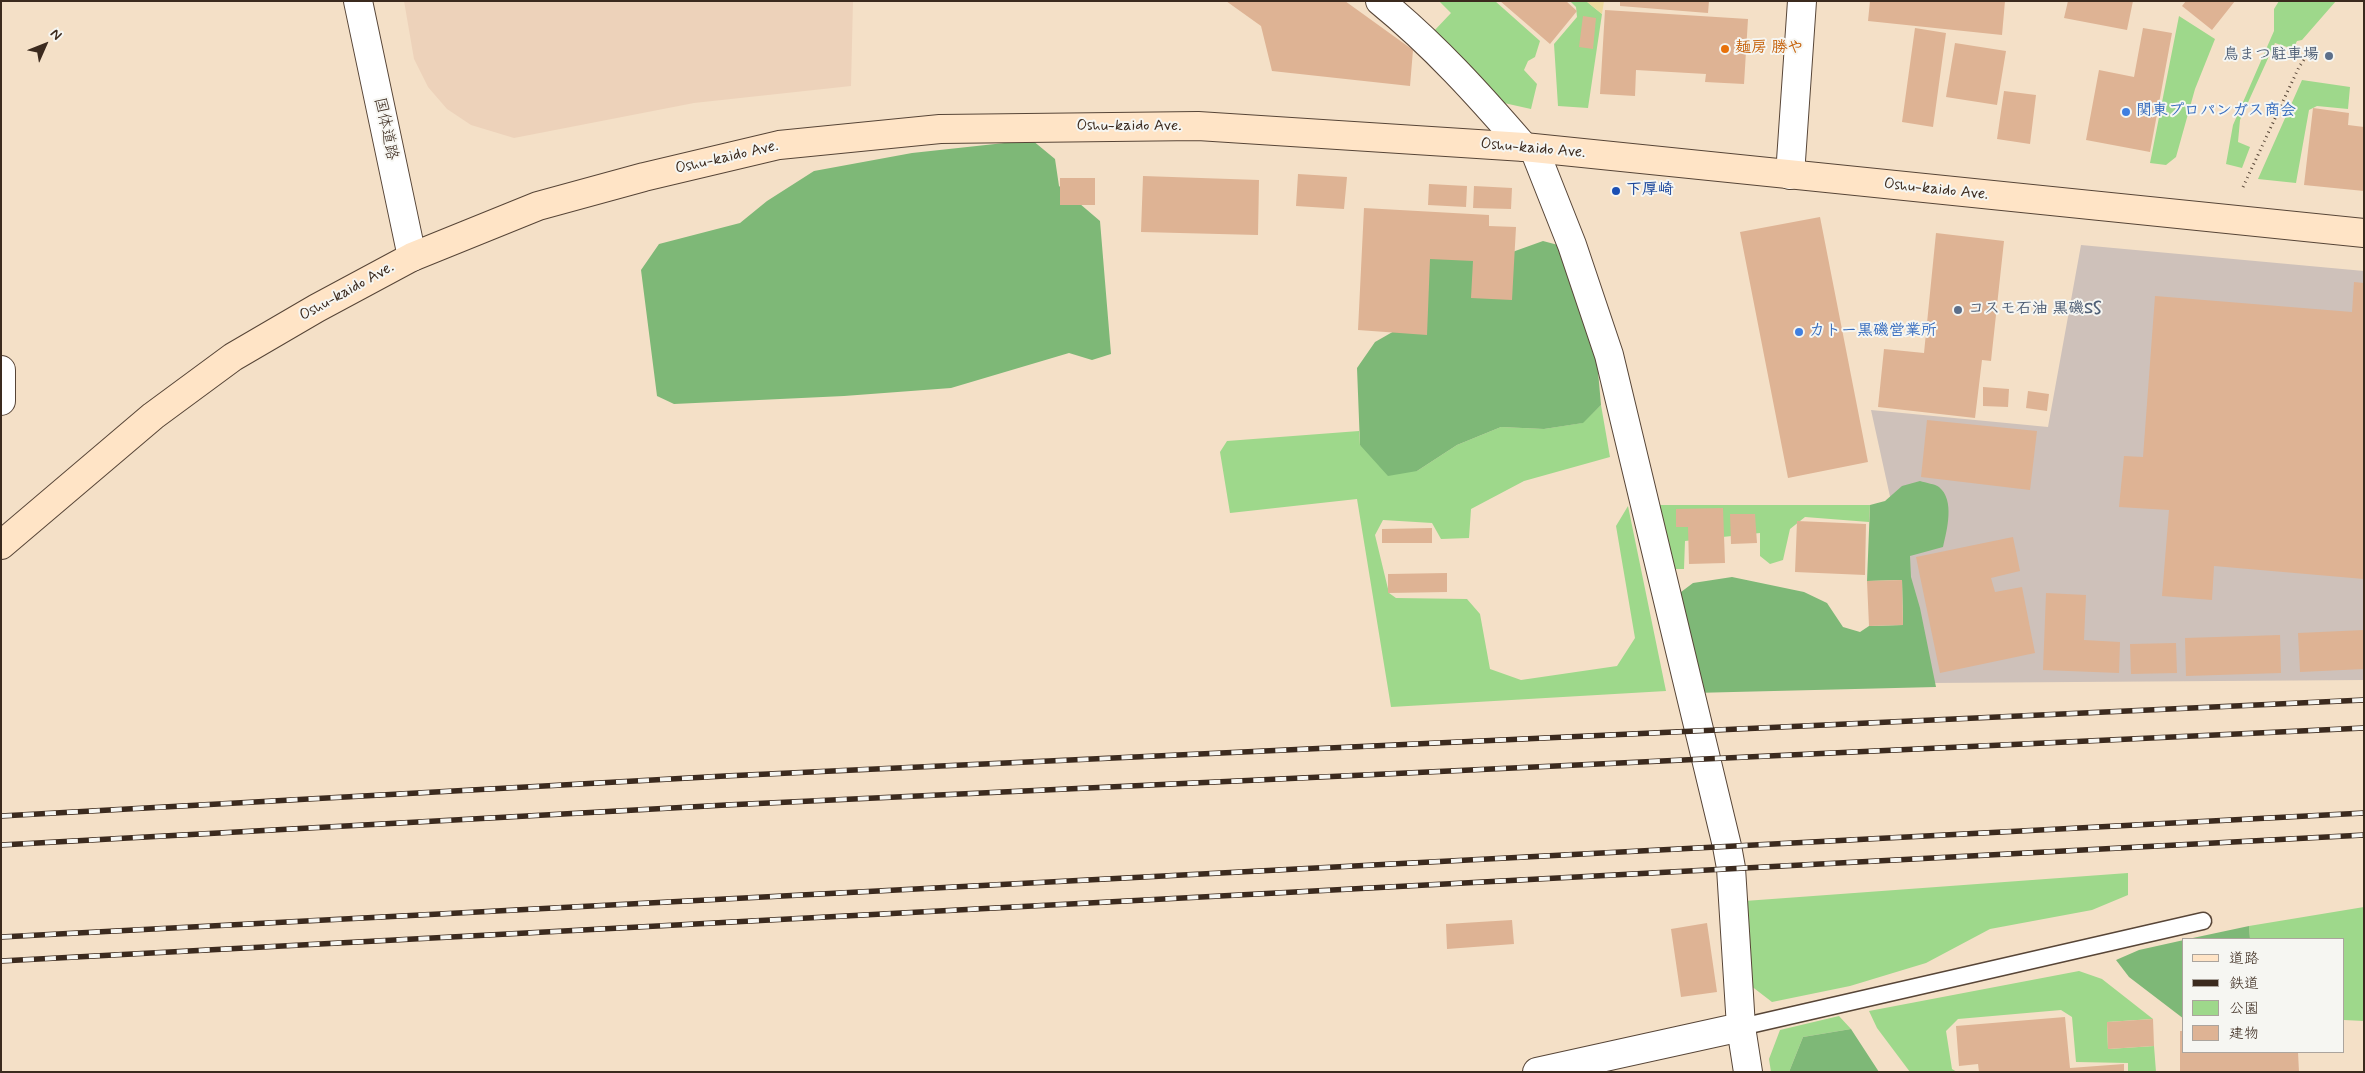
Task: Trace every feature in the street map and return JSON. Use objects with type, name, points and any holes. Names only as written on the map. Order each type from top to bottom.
[{"type":"main road","name":"Oshu-kaido Ave.","points":[[1,545],[153,416],[233,357],[317,308],[412,257],[538,206],[644,177],[788,144],[940,129],[1198,126],[1529,148],[2227,221],[2364,233]]},
{"type":"street","name":"国体道路","points":[[358,1],[412,257]]},
{"type":"street","points":[[1380,1],[1419,34],[1529,148],[1572,245],[1609,355],[1727,846],[1731,868],[1741,1027],[1748,1072]]},
{"type":"street","points":[[1790,175],[1802,1]]},
{"type":"street","points":[[1,370],[1,401]]},
{"type":"street","points":[[1537,1072],[1741,1027]]},
{"type":"lane","points":[[1741,1027],[2203,921]]},
{"type":"path","points":[[2227,221],[2299,67],[2310,51]]},
{"type":"shaded area","points":[[404,1],[853,1],[851,86],[694,103],[514,138],[471,125],[447,109],[428,87],[414,59]]},
{"type":"shaded area","points":[[2081,245],[2364,271],[2364,680],[1931,683],[1871,410],[2048,427]]},
{"type":"green space","points":[[1439,1],[1495,1],[1540,41],[1535,57],[1528,61],[1524,70],[1537,84],[1531,109],[1504,103],[1433,32],[1451,13]]},
{"type":"green space","points":[[1570,1],[1586,1],[1602,14],[1588,108],[1558,106],[1554,44],[1577,17],[1576,7]]},
{"type":"green space","points":[[2279,1],[2336,1],[2302,40],[2297,41],[2293,49],[2275,43],[2240,120],[2238,142],[2250,147],[2242,168],[2226,164],[2233,125],[2274,31],[2274,9]]},
{"type":"green space","points":[[2179,16],[2215,39],[2195,89],[2176,157],[2166,165],[2150,163]]},
{"type":"green space","points":[[2302,80],[2350,87],[2348,109],[2317,106],[2309,110],[2296,183],[2258,179]]},
{"type":"green space","points":[[1032,140],[1055,159],[1059,186],[1100,221],[1111,354],[1092,360],[1069,353],[951,388],[844,396],[674,404],[657,396],[641,270],[659,244],[740,223],[767,201],[814,171],[912,153]]},
{"type":"green space","points":[[1452,241],[1504,255],[1543,241],[1558,245],[1590,334],[1598,371],[1601,405],[1583,423],[1544,429],[1501,427],[1457,445],[1417,471],[1388,476],[1360,445],[1357,368],[1375,342],[1410,322],[1407,271]]},
{"type":"green space","points":[[1601,405],[1610,457],[1524,481],[1471,509],[1469,538],[1441,539],[1432,523],[1383,520],[1375,535],[1389,593],[1396,598],[1467,599],[1480,614],[1490,669],[1521,680],[1617,666],[1635,638],[1616,526],[1628,506],[1666,691],[1391,707],[1357,499],[1230,513],[1220,452],[1227,441],[1359,431],[1360,445],[1417,471],[1457,445],[1501,427],[1544,429],[1582,423]]},
{"type":"green space","points":[[1920,481],[1939,487],[1947,499],[1948,507],[1948,524],[1943,547],[1910,556],[1911,577],[1920,608],[1936,687],[1693,693],[1677,595],[1693,583],[1732,577],[1804,592],[1827,603],[1843,627],[1860,632],[1869,626],[1903,625],[1902,580],[1867,581],[1870,505],[1885,501],[1902,486]]},
{"type":"green space","points":[[1657,505],[1870,505],[1869,522],[1805,517],[1790,529],[1783,560],[1770,564],[1760,556],[1760,533],[1685,541],[1684,569],[1671,569]]},
{"type":"green space","points":[[2128,873],[2128,895],[2092,910],[1990,929],[1926,963],[1850,986],[1772,1002],[1746,982],[1731,902]]},
{"type":"green space","points":[[2364,907],[2364,1021],[2345,1020],[2345,938],[2250,938],[2249,926]]},
{"type":"green space","points":[[2249,926],[2250,938],[2193,938]]},
{"type":"green space","points":[[2182,940],[2182,1017],[2129,977],[2116,960],[2139,950]]},
{"type":"green space","points":[[2079,971],[2102,979],[2153,1019],[2107,1022],[2108,1049],[2154,1046],[2156,1072],[2128,1072],[2128,1063],[2076,1062],[2072,1017],[2061,1010],[1958,1019],[1946,1031],[1952,1069],[1957,1072],[1910,1072],[1877,1028],[1869,1011]]},
{"type":"green space","points":[[1839,1016],[1851,1029],[1803,1037],[1789,1072],[1771,1072],[1769,1059],[1780,1030]]},
{"type":"green space","points":[[1851,1029],[1879,1072],[1789,1072],[1803,1037]]},
{"type":"sand","points":[[1586,1],[1604,1],[1602,14]]},
{"type":"building","points":[[1226,1],[1345,1],[1413,50],[1410,86],[1272,71],[1261,26]]},
{"type":"building","points":[[1500,1],[1566,1],[1577,11],[1550,44]]},
{"type":"building","points":[[1620,1],[1709,1],[1708,13],[1620,6]]},
{"type":"building","points":[[1870,1],[2005,1],[2002,35],[1868,21]]},
{"type":"building","points":[[2068,1],[2133,1],[2127,30],[2064,18]]},
{"type":"building","points":[[2186,1],[2235,1],[2212,30],[2182,6]]},
{"type":"building","points":[[1605,10],[1748,19],[1744,84],[1705,82],[1706,74],[1636,70],[1635,96],[1600,94]]},
{"type":"building","points":[[1583,16],[1596,18],[1593,49],[1579,47]]},
{"type":"building","points":[[1915,28],[1946,33],[1933,127],[1902,122]]},
{"type":"building","points":[[2143,28],[2172,33],[2150,152],[2086,140],[2099,70],[2134,77]]},
{"type":"building","points":[[1955,43],[2006,51],[1997,105],[1946,97]]},
{"type":"building","points":[[2004,91],[2036,95],[2030,144],[1997,139]]},
{"type":"building","points":[[2313,108],[2349,113],[2348,125],[2364,127],[2364,191],[2304,185]]},
{"type":"building","points":[[1298,174],[1347,177],[1344,209],[1296,206]]},
{"type":"building","points":[[1143,176],[1259,180],[1258,235],[1141,232]]},
{"type":"building","points":[[1060,178],[1095,178],[1095,205],[1060,205]]},
{"type":"building","points":[[1429,184],[1467,186],[1466,207],[1428,205]]},
{"type":"building","points":[[1474,186],[1512,188],[1511,209],[1473,208]]},
{"type":"building","points":[[1364,208],[1489,215],[1489,226],[1516,227],[1512,300],[1471,298],[1473,261],[1430,259],[1427,335],[1358,330]]},
{"type":"building","points":[[1820,217],[1868,462],[1788,478],[1740,232]]},
{"type":"building","points":[[1936,233],[2004,241],[1991,361],[1982,360],[1975,418],[1878,407],[1884,349],[1924,353]]},
{"type":"building","points":[[2354,282],[2364,283],[2364,579],[2214,566],[2212,600],[2162,596],[2169,510],[2119,507],[2124,456],[2143,457],[2155,296],[2352,312]]},
{"type":"building","points":[[1983,387],[2009,389],[2008,407],[1983,406]]},
{"type":"building","points":[[2028,391],[2049,394],[2047,411],[2026,408]]},
{"type":"building","points":[[1927,420],[2037,431],[2030,490],[1921,477]]},
{"type":"building","points":[[1723,508],[1725,563],[1689,564],[1688,527],[1676,527],[1676,509]]},
{"type":"building","points":[[1730,514],[1755,514],[1757,543],[1731,544]]},
{"type":"building","points":[[1797,521],[1866,524],[1865,575],[1795,572]]},
{"type":"building","points":[[1432,528],[1432,543],[1382,543],[1382,529]]},
{"type":"building","points":[[2013,537],[2020,571],[1991,578],[1995,592],[2022,587],[2035,653],[1940,673],[1916,557]]},
{"type":"building","points":[[1447,573],[1447,592],[1388,593],[1388,574]]},
{"type":"building","points":[[1902,580],[1903,625],[1869,626],[1867,581]]},
{"type":"building","points":[[2046,593],[2086,595],[2084,640],[2120,642],[2119,673],[2043,670]]},
{"type":"building","points":[[2364,630],[2364,669],[2300,672],[2298,633]]},
{"type":"building","points":[[2280,635],[2281,673],[2186,676],[2185,638]]},
{"type":"building","points":[[2176,643],[2177,673],[2131,674],[2130,644]]},
{"type":"building","points":[[1512,920],[1514,944],[1447,949],[1446,924]]},
{"type":"building","points":[[1707,923],[1717,992],[1681,997],[1671,929]]},
{"type":"building","points":[[2065,1017],[2070,1068],[2124,1064],[2124,1072],[1979,1072],[1978,1064],[1959,1066],[1956,1026]]},
{"type":"building","points":[[2153,1019],[2154,1046],[2108,1049],[2107,1022]]},
{"type":"building","points":[[2180,1031],[2182,1031],[2182,1053],[2298,1053],[2299,1072],[2180,1072]]},
{"type":"railway","points":[[1,816],[725,776],[2364,700]]},
{"type":"railway","points":[[1,845],[726,805],[2364,728]]},
{"type":"railway","points":[[1,937],[2364,813]]},
{"type":"railway","points":[[1,961],[2364,835]]},
{"type":"place","name":"麺房 勝や","points":[[1725,49]]},
{"type":"place","name":"鳥まつ駐車場","points":[[2329,56]]},
{"type":"place","name":"関東プロパンガス商会","points":[[2126,112]]},
{"type":"place","name":"下厚崎","points":[[1616,191]]},
{"type":"place","name":"コスモ石油 黒磯SS","points":[[1958,310]]},
{"type":"place","name":"カトー黒磯営業所","points":[[1799,332]]}]
